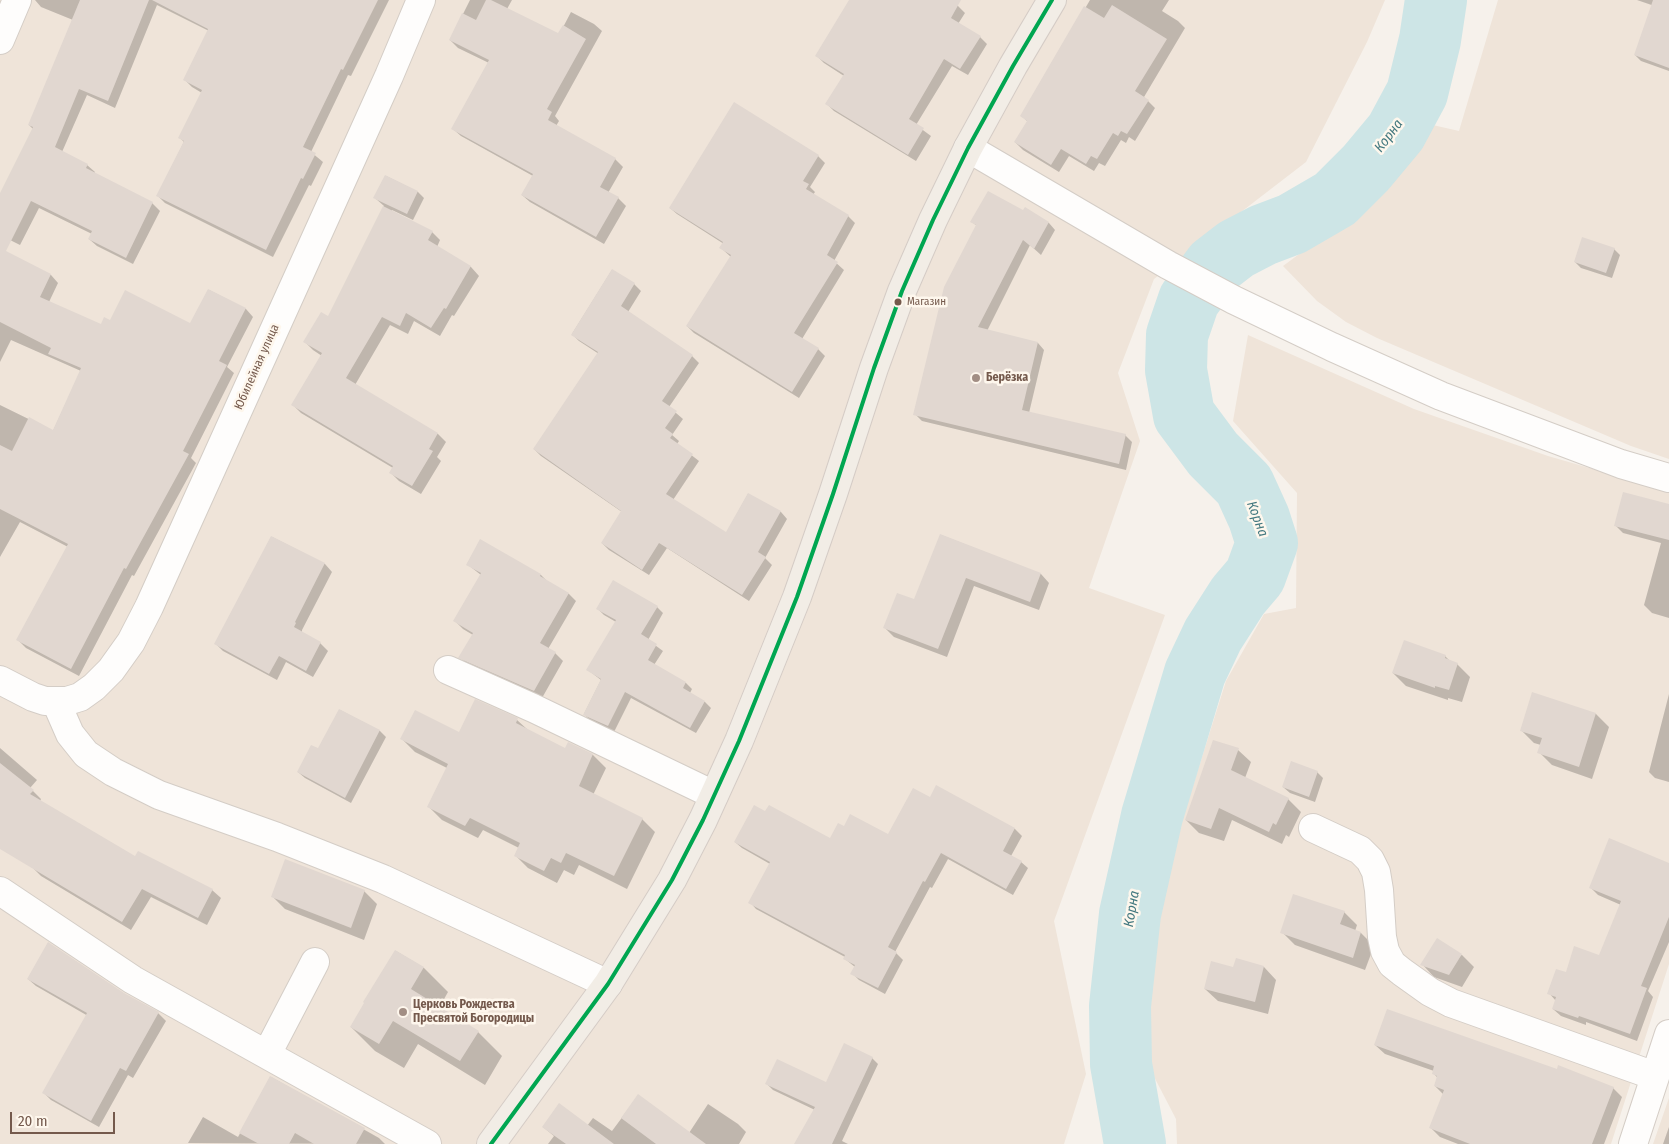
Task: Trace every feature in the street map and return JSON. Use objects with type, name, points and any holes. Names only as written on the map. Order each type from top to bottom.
[{"type":"main road","points":[[491,1144],[608,984],[672,880],[714,795],[740,741],[797,597],[874,368],[902,291],[932,220],[968,148],[1052,0]]},
{"type":"street","points":[[0,40],[17,0]]},
{"type":"street","name":"Юбилейная улица","points":[[56,702],[80,697],[94,688],[110,670],[136,633],[389,76],[421,0]]},
{"type":"street","points":[[968,148],[1168,265],[1234,300],[1441,396],[1621,464],[1669,478]]},
{"type":"street","points":[[448,670],[542,712],[714,795]]},
{"type":"street","points":[[0,680],[33,697],[56,702],[70,734],[86,754],[112,772],[159,795],[277,837],[383,879],[608,984]]},
{"type":"street","points":[[1313,828],[1360,850],[1370,860],[1376,872],[1379,890],[1382,938],[1385,951],[1392,964],[1402,972],[1430,992],[1451,1003],[1655,1076]]},
{"type":"street","points":[[0,891],[133,980],[427,1144]]},
{"type":"street","points":[[267,1054],[315,962]]},
{"type":"street","points":[[1632,1144],[1669,1034]]},
{"type":"shaded area","points":[[0,0],[1385,0],[1367,42],[1306,162],[1154,279],[1118,373],[1140,441],[1089,588],[1165,615],[1054,921],[1086,1074],[1064,1144],[0,1144]]},
{"type":"shaded area","points":[[1498,0],[1669,0],[1669,459],[1631,446],[1377,338],[1346,322],[1317,301],[1283,266],[1386,190],[1424,123],[1459,131]]},
{"type":"shaded area","points":[[1248,335],[1414,409],[1548,456],[1669,491],[1669,964],[1611,1144],[1177,1144],[1176,1119],[1149,1067],[1147,931],[1226,681],[1264,614],[1296,608],[1297,493],[1233,421]]},
{"type":"shaded area","points":[[1669,1098],[1669,1144],[1653,1144]]},
{"type":"building","points":[[80,0],[149,0],[108,101],[79,89],[55,147],[88,164],[86,168],[153,202],[126,258],[88,239],[92,231],[31,201],[6,251],[51,274],[40,297],[101,324],[104,317],[110,320],[125,290],[190,323],[208,289],[246,308],[219,361],[227,365],[183,451],[189,454],[126,569],[124,568],[71,669],[16,640],[68,544],[0,509],[0,445],[12,451],[29,417],[53,430],[81,368],[48,354],[51,348],[0,322],[0,193],[33,127],[28,125]]},
{"type":"building","points":[[152,0],[378,0],[343,70],[341,69],[303,147],[316,153],[303,179],[301,178],[266,250],[156,196],[184,141],[178,138],[202,90],[183,80],[208,29]]},
{"type":"building","points":[[486,0],[491,0],[558,33],[563,25],[586,39],[547,109],[552,112],[548,120],[616,158],[600,187],[619,197],[596,237],[521,195],[533,174],[451,129],[489,60],[449,40],[462,13],[476,20]]},
{"type":"building","points":[[849,0],[961,0],[951,18],[981,36],[960,69],[944,59],[909,119],[924,128],[908,155],[825,104],[844,74],[815,56]]},
{"type":"building","points":[[1653,0],[1669,0],[1669,68],[1634,55]]},
{"type":"building","points":[[1112,5],[1167,39],[1135,91],[1149,100],[1127,134],[1121,131],[1118,136],[1113,133],[1097,159],[1091,156],[1086,164],[1061,149],[1051,165],[1014,142],[1027,121],[1020,116],[1084,6],[1104,18]]},
{"type":"building","points":[[734,102],[819,155],[803,181],[809,184],[806,189],[849,215],[827,255],[838,262],[794,333],[819,348],[792,392],[686,326],[731,255],[719,248],[723,242],[669,208]]},
{"type":"building","points":[[385,175],[418,191],[407,214],[373,198]]},
{"type":"building","points":[[988,191],[1023,210],[1025,207],[1049,222],[1034,249],[1023,240],[978,327],[1038,342],[1022,410],[1126,434],[1119,464],[913,415],[944,287],[976,225],[970,222]]},
{"type":"building","points":[[383,206],[433,231],[428,240],[471,266],[446,309],[444,308],[431,328],[406,313],[400,326],[382,317],[346,378],[438,433],[429,449],[433,451],[412,486],[389,473],[393,466],[291,405],[322,353],[303,342],[321,312],[328,316]]},
{"type":"building","points":[[1582,237],[1615,248],[1606,273],[1574,262]]},
{"type":"building","points":[[612,269],[635,283],[621,306],[693,355],[662,401],[677,411],[665,428],[673,434],[670,438],[693,454],[666,494],[726,532],[748,493],[781,511],[758,552],[766,557],[742,595],[659,543],[642,570],[601,543],[621,511],[533,449],[598,352],[571,335]]},
{"type":"building","points":[[1623,492],[1669,504],[1669,540],[1614,526]]},
{"type":"building","points":[[940,534],[1041,573],[1030,602],[966,578],[938,649],[883,628],[897,593],[914,599]]},
{"type":"building","points":[[271,536],[325,563],[294,627],[321,642],[306,671],[279,656],[269,674],[214,644]]},
{"type":"building","points":[[480,539],[541,574],[540,576],[569,593],[540,643],[556,652],[534,691],[458,658],[473,633],[453,621],[481,573],[466,565]]},
{"type":"building","points":[[613,580],[658,606],[641,634],[657,644],[648,660],[686,682],[683,688],[705,701],[690,728],[625,692],[608,726],[583,715],[601,679],[586,670],[616,620],[596,609]]},
{"type":"building","points":[[1404,640],[1446,655],[1445,658],[1458,663],[1449,690],[1435,686],[1435,688],[1392,673]]},
{"type":"building","points":[[1532,692],[1596,713],[1579,767],[1537,753],[1542,738],[1520,731]]},
{"type":"building","points":[[475,699],[518,718],[516,723],[565,748],[568,742],[593,754],[579,786],[643,818],[614,876],[566,853],[561,863],[551,858],[544,871],[514,856],[520,843],[470,818],[465,826],[427,807],[448,764],[400,739],[415,710],[459,732]]},
{"type":"building","points":[[339,709],[380,730],[345,798],[297,772],[311,745],[318,748]]},
{"type":"building","points":[[1213,740],[1239,748],[1231,770],[1289,798],[1276,825],[1273,823],[1269,832],[1219,808],[1211,829],[1185,820]]},
{"type":"building","points":[[1291,761],[1318,771],[1309,797],[1282,787]]},
{"type":"building","points":[[0,763],[34,790],[30,794],[135,856],[138,851],[213,889],[198,918],[142,889],[122,922],[0,849]]},
{"type":"building","points":[[936,785],[1015,828],[1003,851],[1022,861],[1006,889],[941,853],[925,882],[923,881],[888,947],[897,952],[878,988],[850,974],[855,965],[843,959],[845,955],[748,903],[770,862],[734,842],[754,805],[765,811],[769,805],[830,838],[838,823],[844,826],[850,814],[888,834],[913,788],[930,797]]},
{"type":"building","points":[[1609,838],[1669,863],[1669,917],[1641,986],[1647,988],[1630,1034],[1579,1016],[1578,1018],[1552,1009],[1556,997],[1547,994],[1556,969],[1566,972],[1574,946],[1599,955],[1621,901],[1589,888]]},
{"type":"building","points":[[285,859],[365,890],[351,928],[271,897]]},
{"type":"building","points":[[1293,894],[1345,911],[1340,924],[1361,932],[1353,958],[1280,933]]},
{"type":"building","points":[[1437,938],[1462,954],[1449,975],[1420,965]]},
{"type":"building","points":[[48,942],[124,993],[159,1012],[126,1071],[120,1068],[91,1121],[42,1093],[87,1013],[27,979]]},
{"type":"building","name":"Церковь Рождества Пресвятой Богородицы","points":[[395,950],[424,967],[411,989],[479,1031],[460,1061],[393,1021],[379,1044],[350,1027]]},
{"type":"building","points":[[1236,958],[1264,966],[1255,1002],[1204,989],[1211,961],[1233,967]]},
{"type":"building","points":[[1387,1009],[1557,1069],[1558,1065],[1614,1087],[1592,1144],[1470,1144],[1429,1128],[1444,1090],[1434,1086],[1437,1076],[1432,1074],[1434,1066],[1374,1045]]},
{"type":"building","points":[[844,1043],[873,1057],[832,1144],[794,1144],[815,1107],[765,1084],[777,1059],[826,1082]]},
{"type":"building","points":[[270,1076],[365,1128],[356,1144],[314,1144],[295,1133],[289,1144],[259,1144],[239,1133]]},
{"type":"building","points":[[638,1094],[706,1144],[656,1144],[621,1118]]},
{"type":"building","points":[[559,1103],[614,1144],[566,1144],[542,1127]]},
{"type":"waterway","name":"Корна","points":[[1135,1144],[1121,1064],[1120,1006],[1130,914],[1152,816],[1195,673],[1213,635],[1238,596],[1255,576],[1267,543],[1259,518],[1244,485],[1213,454],[1184,415],[1176,370],[1177,335],[1189,300],[1214,266],[1236,249],[1263,235],[1292,224],[1335,199],[1366,168],[1396,132],[1417,93],[1430,40],[1436,0]]},
{"type":"transit line","points":[[491,1144],[608,984],[672,880],[703,820],[739,741],[797,597],[902,291],[933,220],[968,148],[1052,0]]},
{"type":"place","name":"Магазин","points":[[898,302]]},
{"type":"place","name":"Берёзка","points":[[976,378]]},
{"type":"place","name":"Церковь Рождества Пресвятой Богородицы","points":[[403,1012]]}]
